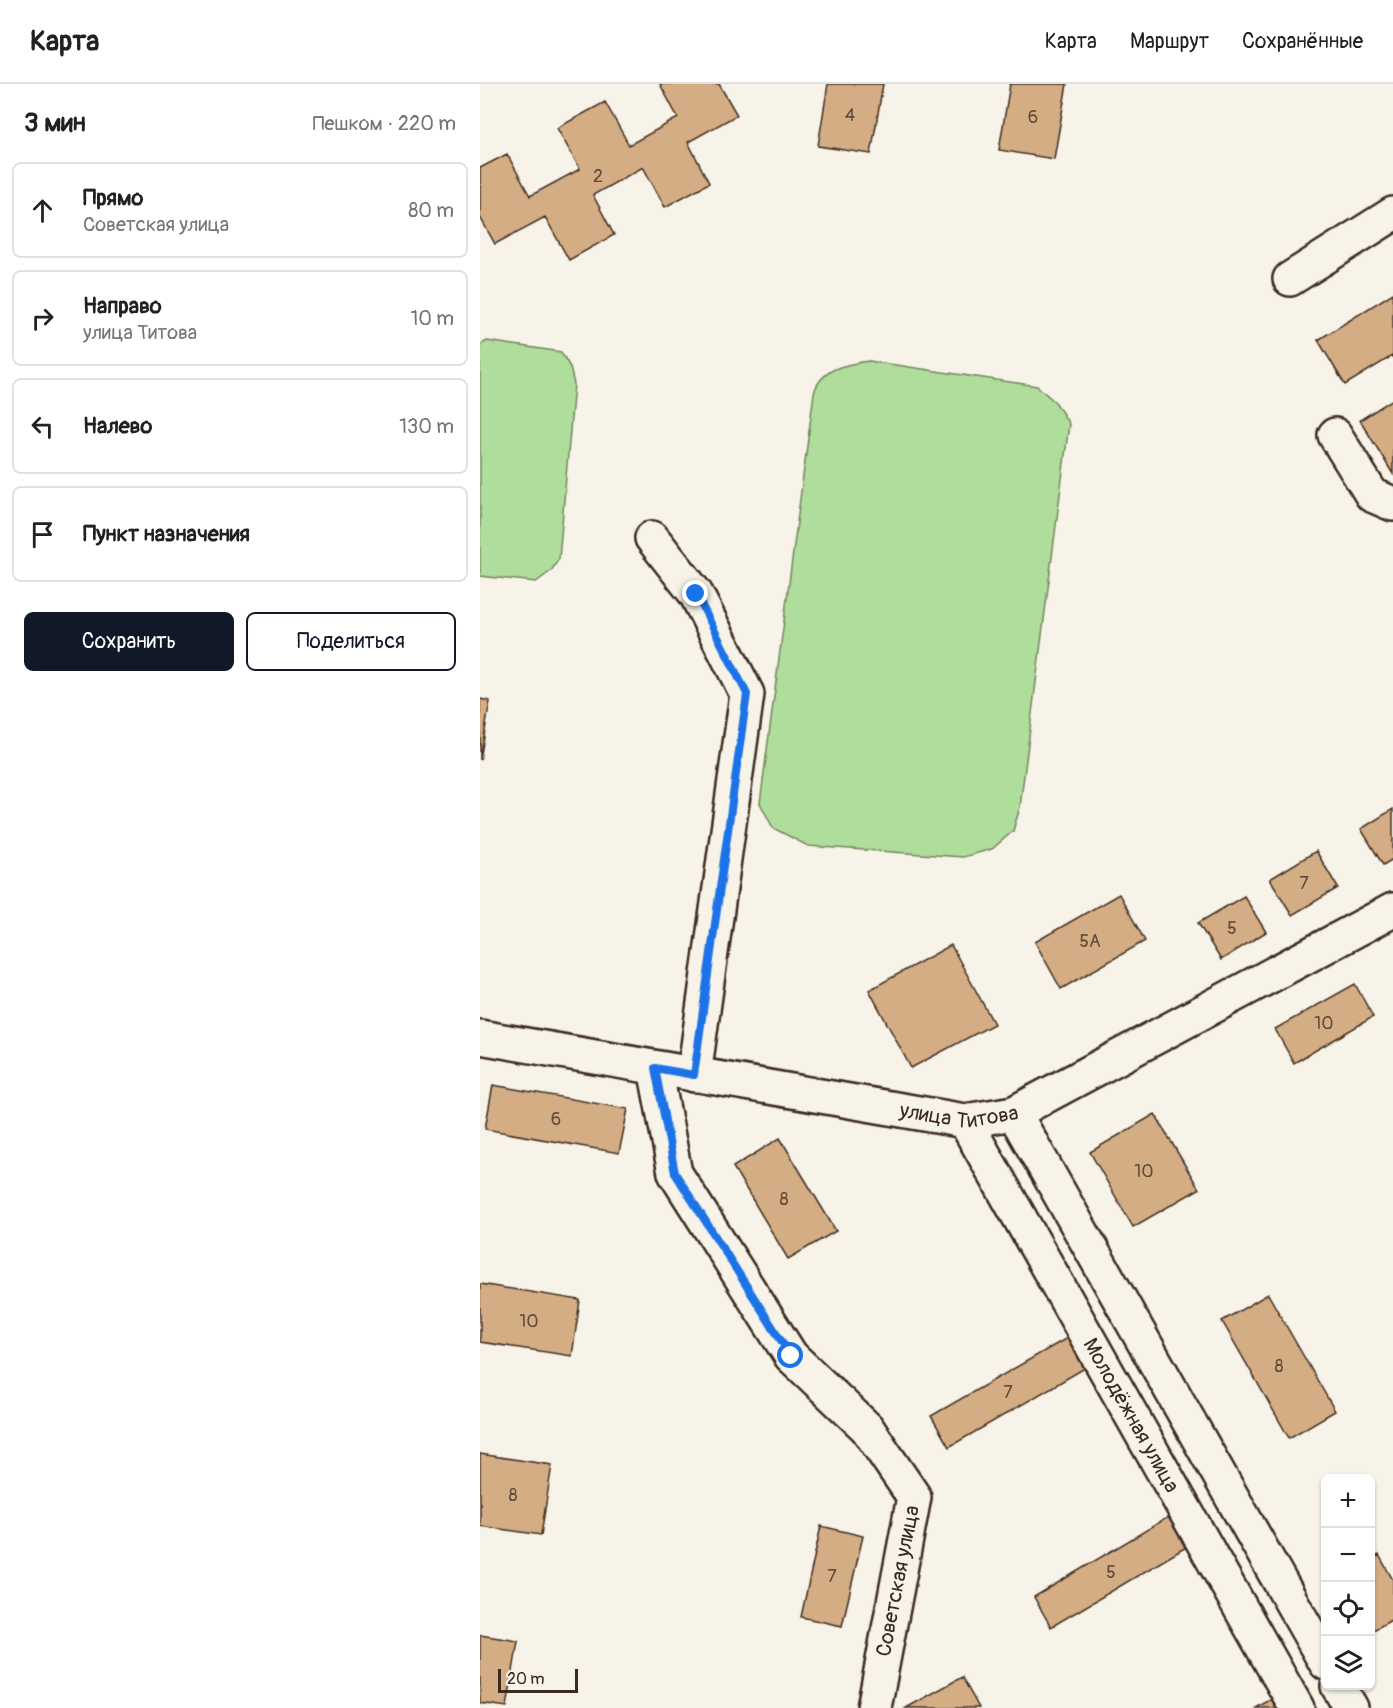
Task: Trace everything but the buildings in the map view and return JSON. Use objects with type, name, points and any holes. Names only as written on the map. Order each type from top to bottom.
[{"type":"street","points":[[1290,279],[1393,214]]},
{"type":"street","points":[[1335,435],[1372,495],[1393,504]]},
{"type":"street","points":[[652,538],[696,594],[747,694],[694,1075]]},
{"type":"street","name":"улица Титова","points":[[480,1037],[965,1121],[1014,1113],[1393,910]]},
{"type":"street","name":"Советская улица","points":[[655,1068],[675,1173],[791,1356],[867,1428],[914,1497],[874,1708]]},
{"type":"street","points":[[1014,1113],[1321,1654]]},
{"type":"street","name":"Молодёжная улица","points":[[965,1121],[1297,1708]]},
{"type":"street","points":[[1340,1690],[1351,1708]]},
{"type":"green space","points":[[487,341],[561,352],[570,367],[574,384],[559,559],[551,571],[536,582],[480,576],[480,345]]},
{"type":"green space","points":[[869,361],[1037,386],[1056,403],[1069,424],[1020,807],[1013,831],[992,849],[963,857],[808,846],[773,828],[760,803],[814,393],[817,385],[828,373],[843,366]]},
{"type":"route","points":[[696,594],[747,694],[694,1075],[655,1068],[675,1173],[791,1356]]}]
